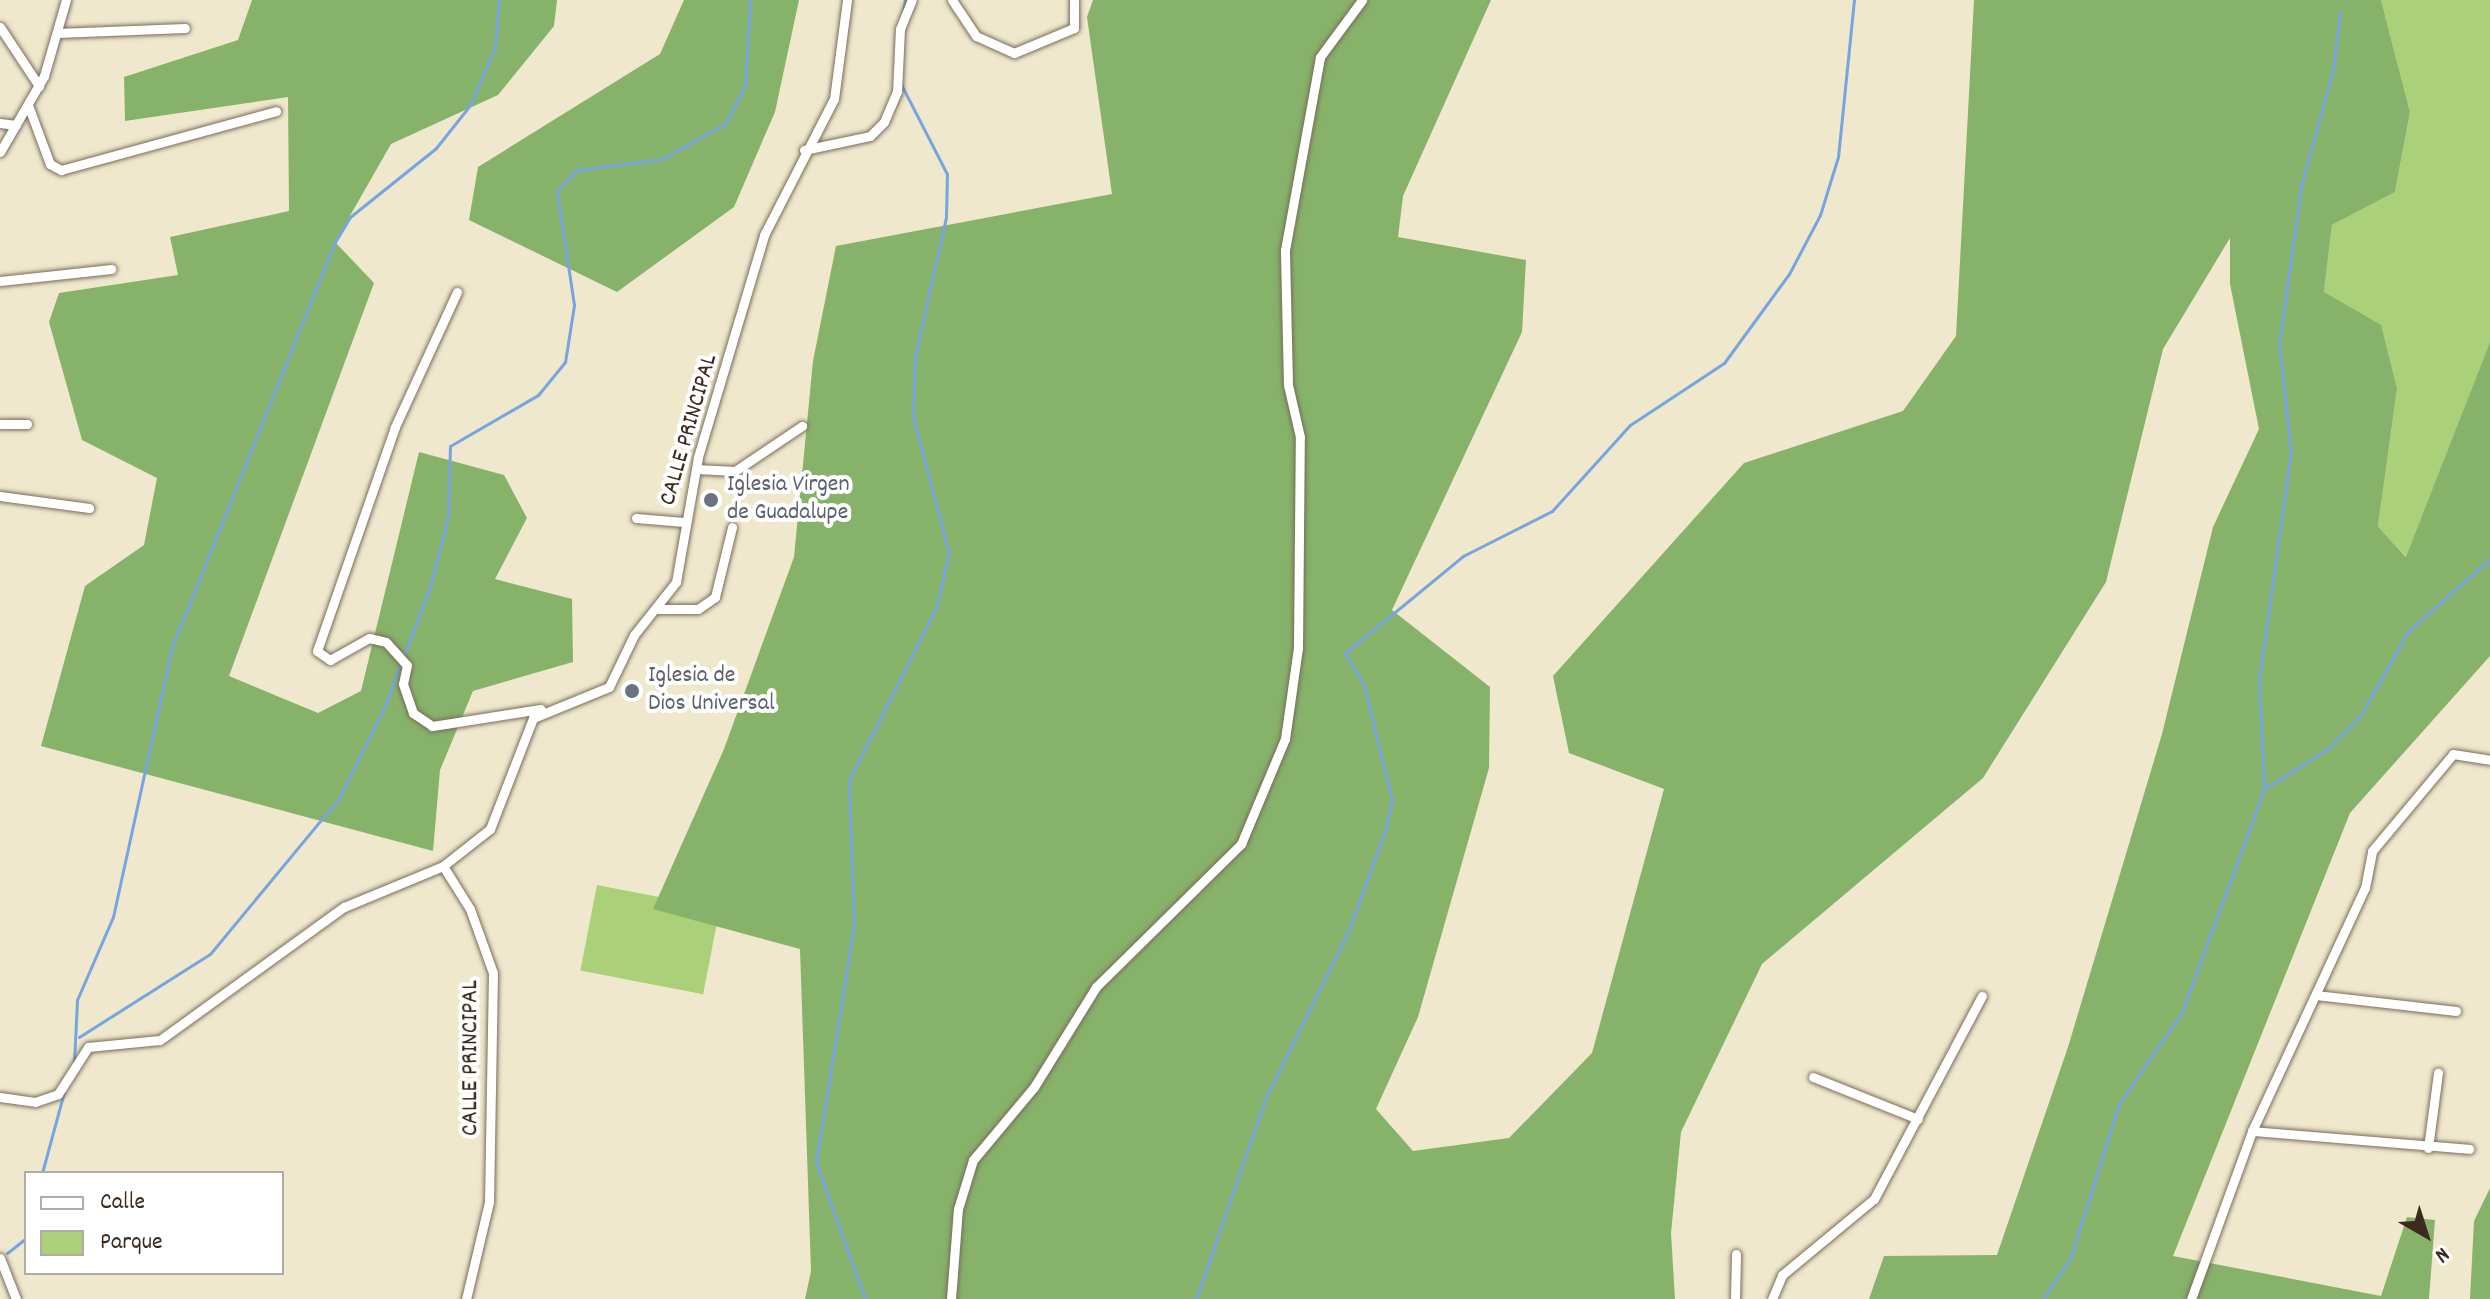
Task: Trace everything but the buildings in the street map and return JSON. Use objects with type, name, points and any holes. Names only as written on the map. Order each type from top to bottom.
[{"type":"street","points":[[0,152],[39,86],[66,0]]},
{"type":"street","name":"CALLE PRINCIPAL","points":[[457,292],[395,427],[317,651],[330,660],[369,638],[386,642],[407,665],[403,684],[413,713],[432,726],[545,709],[604,692],[676,582],[684,522],[696,469],[764,235],[804,150],[834,99],[847,0]]},
{"type":"street","points":[[804,150],[870,136],[884,122],[897,92],[900,29],[912,0]]},
{"type":"street","points":[[952,0],[976,36],[1014,53],[1074,28],[1074,0]]},
{"type":"street","points":[[951,1299],[958,1209],[973,1160],[1034,1087],[1096,987],[1241,844],[1285,739],[1298,648],[1300,437],[1288,385],[1285,250],[1317,66],[1362,0]]},
{"type":"street","points":[[0,27],[39,86]]},
{"type":"street","points":[[57,33],[185,28]]},
{"type":"street","points":[[28,105],[50,164],[61,170],[276,111]]},
{"type":"street","points":[[0,123],[16,125]]},
{"type":"street","points":[[0,281],[111,269]]},
{"type":"street","points":[[0,424],[27,424]]},
{"type":"street","points":[[696,469],[735,471],[802,426]]},
{"type":"street","points":[[0,496],[89,508]]},
{"type":"street","points":[[636,518],[684,522]]},
{"type":"street","points":[[656,609],[698,609],[715,597],[732,527]]},
{"type":"street","points":[[0,1097],[35,1102],[58,1094],[88,1047],[160,1040],[344,907],[443,866],[490,829],[527,726],[545,709]]},
{"type":"street","points":[[2191,1299],[2252,1131],[2316,995],[2384,830],[2453,754],[2490,760]]},
{"type":"street","name":"CALLE PRINCIPAL","points":[[443,866],[470,909],[493,973],[489,1202],[466,1299]]},
{"type":"street","points":[[2316,995],[2456,1011]]},
{"type":"street","points":[[1772,1299],[1782,1275],[1874,1199],[1982,996]]},
{"type":"street","points":[[2428,1148],[2438,1073]]},
{"type":"street","points":[[1813,1077],[1918,1119]]},
{"type":"street","points":[[2252,1131],[2469,1149]]},
{"type":"street","points":[[1735,1299],[1736,1254]]},
{"type":"street","points":[[0,1258],[16,1299]]},
{"type":"green space","points":[[252,0],[557,0],[554,26],[498,95],[391,144],[335,242],[374,283],[229,676],[318,713],[361,691],[419,452],[504,475],[527,518],[495,579],[572,599],[573,662],[473,691],[440,770],[433,851],[41,746],[85,586],[144,545],[157,478],[82,440],[49,322],[59,293],[178,275],[170,237],[289,211],[288,97],[125,121],[124,77],[238,40]]},
{"type":"green space","points":[[684,0],[799,0],[775,112],[734,207],[617,292],[469,220],[478,167],[660,54]]},
{"type":"green space","points":[[1093,0],[1491,0],[1403,196],[1398,237],[1526,260],[1522,332],[1392,610],[1490,687],[1489,768],[1418,1017],[1376,1109],[1413,1151],[1509,1138],[1592,1053],[1664,789],[1569,753],[1553,676],[1744,463],[1903,411],[1956,336],[1974,0],[2381,0],[2410,112],[2395,192],[2332,225],[2324,292],[2381,325],[2397,389],[2378,527],[2406,557],[2490,342],[2490,656],[2350,813],[2173,1256],[2381,1296],[2407,1217],[2435,1220],[2429,1299],[1869,1299],[1884,1256],[1997,1255],[2068,1047],[2162,734],[2213,527],[2259,429],[2230,284],[2230,238],[2163,349],[2106,582],[1983,778],[1762,964],[1681,1132],[1671,1233],[1675,1299],[805,1299],[811,1271],[800,949],[653,909],[724,749],[794,557],[813,361],[836,246],[1112,194],[1087,17]]},
{"type":"green space","points":[[2381,0],[2490,0],[2490,342],[2407,557],[2378,528],[2397,389],[2324,292],[2332,225],[2395,192],[2410,112]]},
{"type":"green space","points":[[597,885],[720,909],[703,994],[580,970]]},
{"type":"green space","points":[[2490,1188],[2490,1299],[2470,1299],[2474,1221]]},
{"type":"waterway","points":[[74,1062],[77,1000],[113,917],[172,647],[335,242],[350,217],[436,148],[471,104],[495,46],[499,0]]},
{"type":"waterway","points":[[79,1037],[210,954],[339,798],[384,708],[430,587],[448,517],[450,446],[538,395],[565,362],[574,305],[557,191],[577,170],[662,159],[725,124],[745,86],[750,0]]},
{"type":"waterway","points":[[895,65],[905,0]]},
{"type":"waterway","points":[[1196,1299],[1266,1097],[1348,932],[1385,831],[1392,801],[1364,685],[1345,653],[1463,556],[1552,511],[1630,425],[1724,363],[1789,274],[1820,215],[1838,157],[1854,0]]},
{"type":"waterway","points":[[2043,1299],[2070,1259],[2119,1104],[2182,1012],[2264,789],[2259,679],[2291,452],[2279,345],[2301,186],[2333,69],[2340,11]]},
{"type":"waterway","points":[[865,1299],[816,1162],[854,926],[849,780],[936,608],[949,553],[913,417],[915,356],[946,217],[947,174],[901,84]]},
{"type":"waterway","points":[[2264,789],[2329,748],[2361,715],[2408,631],[2490,559]]},
{"type":"waterway","points":[[43,1171],[64,1092]]},
{"type":"waterway","points":[[7,1253],[24,1240]]},
{"type":"place","name":"Iglesia Virgen de Guadalupe","points":[[711,500]]},
{"type":"place","name":"Iglesia de Dios Universal","points":[[632,691]]}]
